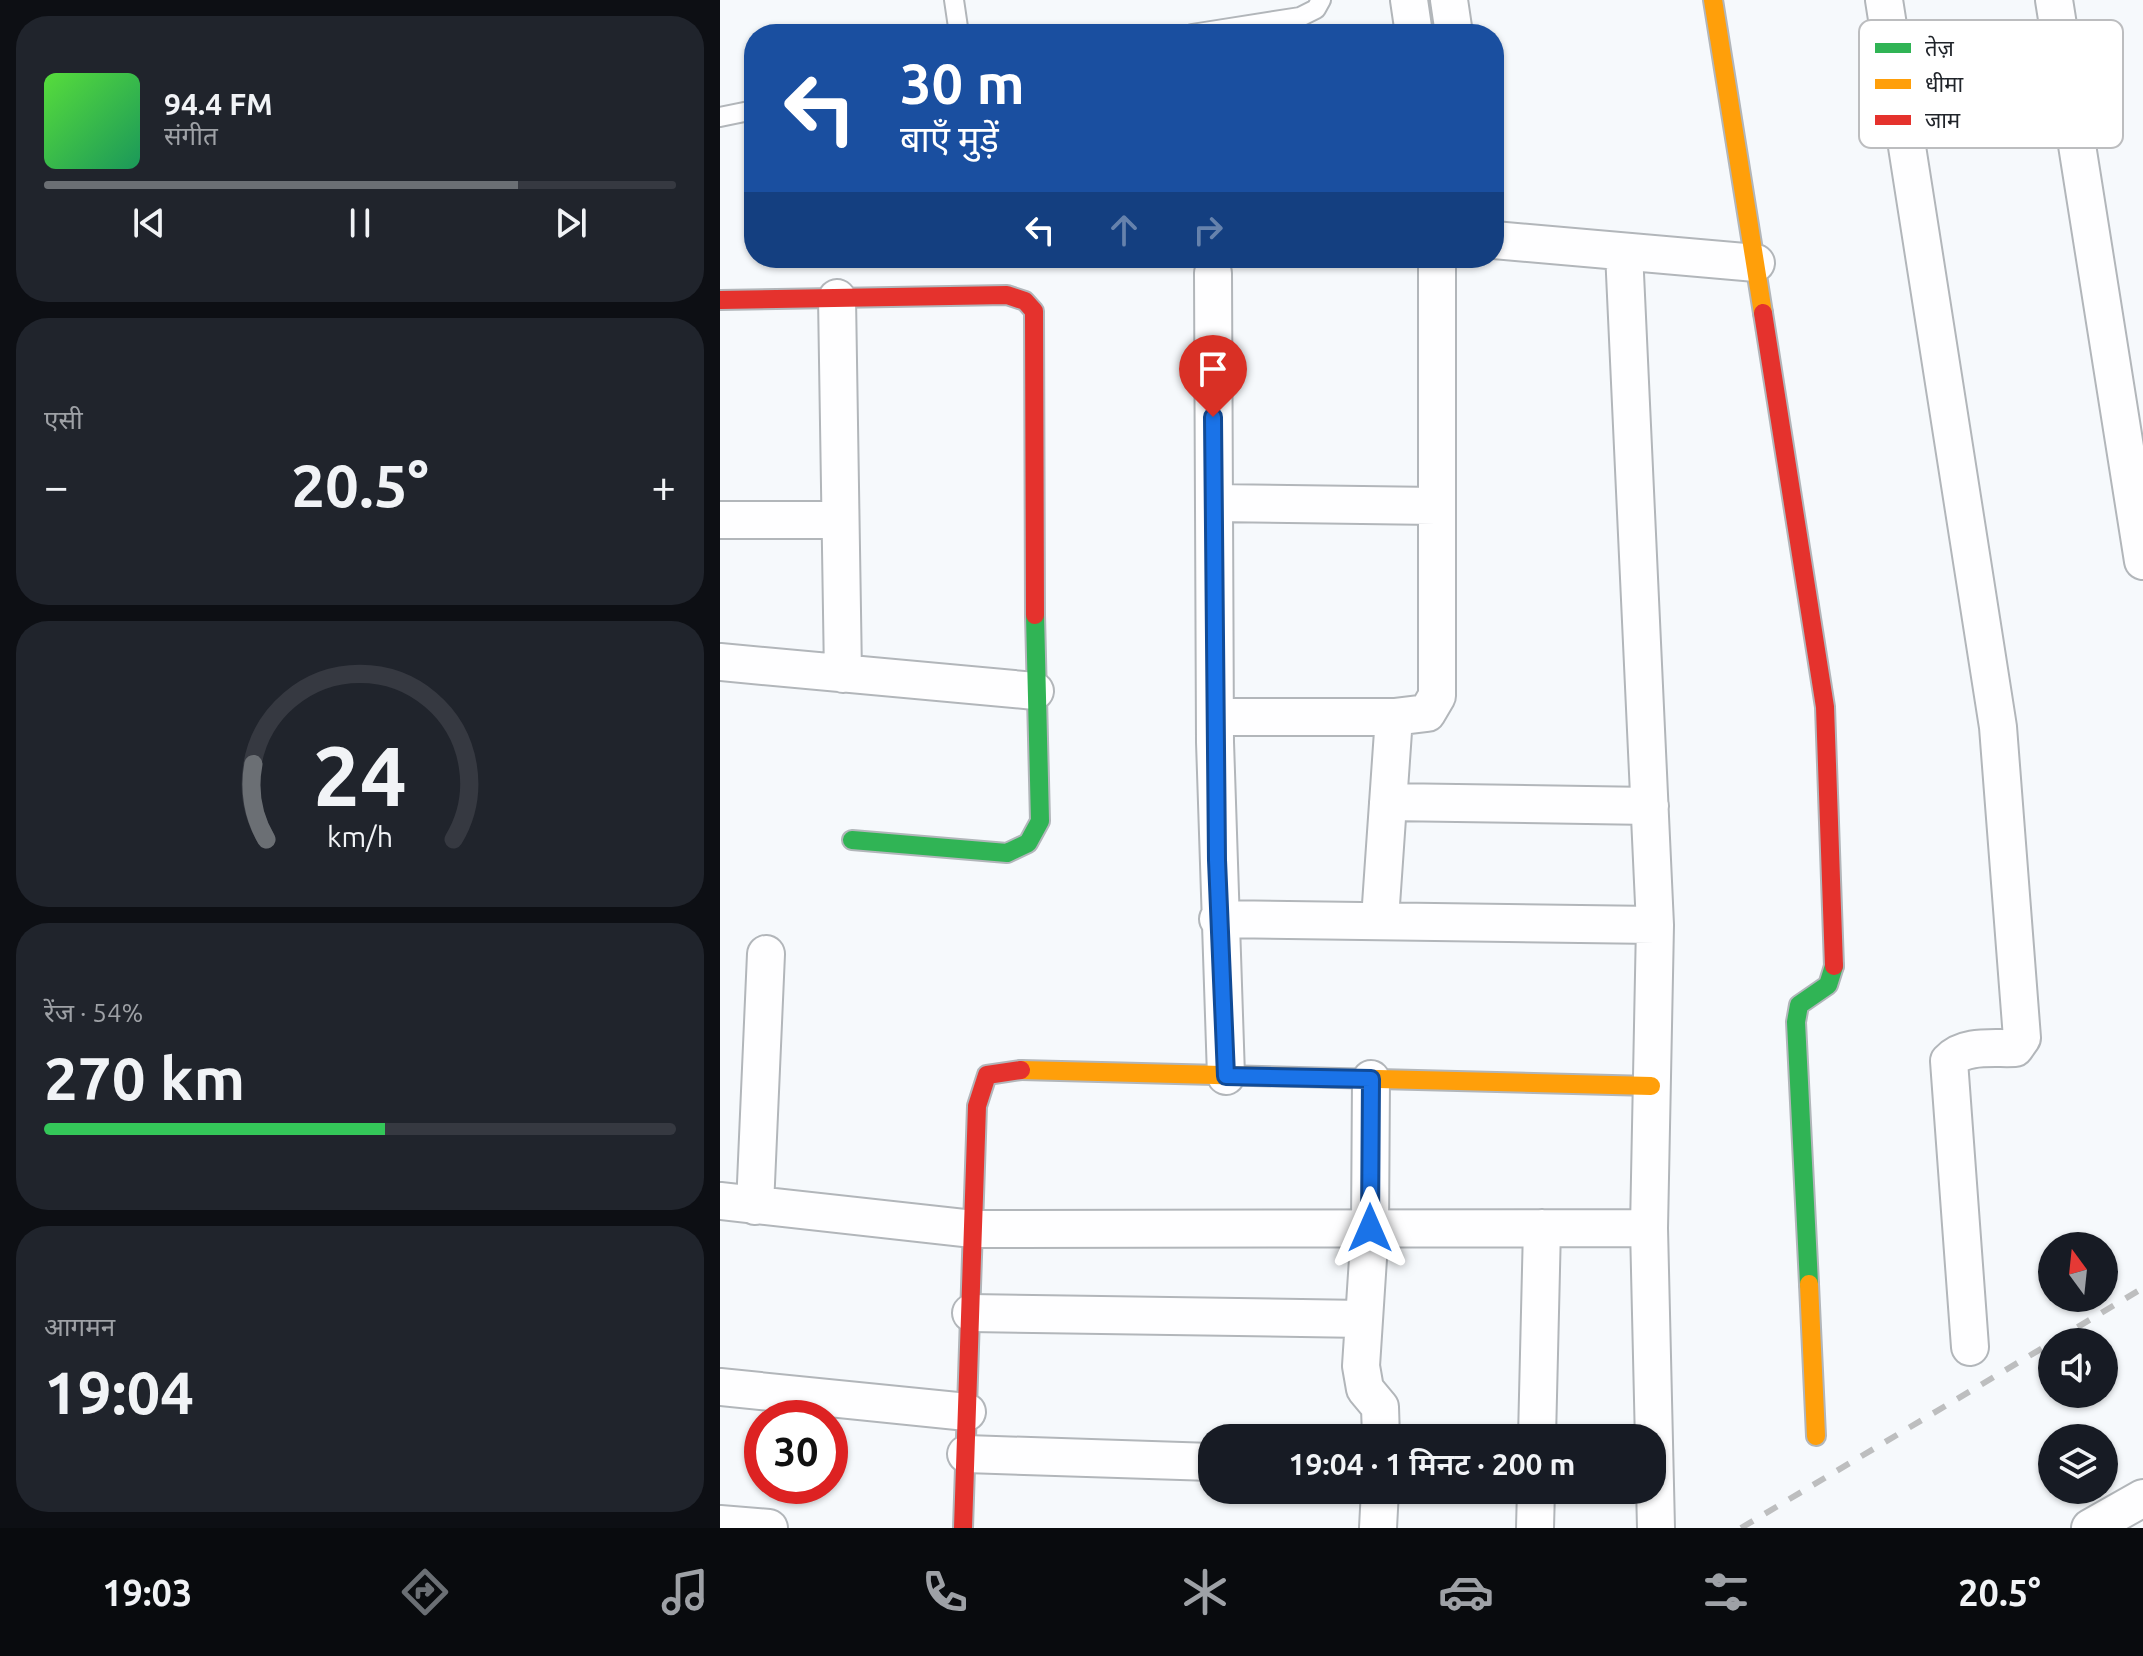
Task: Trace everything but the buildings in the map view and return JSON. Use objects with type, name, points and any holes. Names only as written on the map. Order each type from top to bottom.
[{"type":"street","points":[[1409,0],[1413,24]]},
{"type":"street","points":[[1449,0],[1453,24]]},
{"type":"street","points":[[1713,0],[1825,707],[1834,974],[1828,985],[1799,1005],[1796,1022],[1816,1436]]},
{"type":"street","points":[[1884,0],[1887,20]]},
{"type":"street","points":[[2054,0],[2057,20]]},
{"type":"street","points":[[1907,148],[1998,727],[2022,1038],[2015,1048],[1967,1050],[1955,1053],[1949,1061],[1970,1347]]},
{"type":"street","points":[[2079,148],[2138,498],[2143,561]]},
{"type":"street","points":[[1504,241],[1756,263]]},
{"type":"street","points":[[1624,252],[1655,925],[1649,1228],[1656,1528]]},
{"type":"street","points":[[1215,717],[1394,717],[1427,713],[1437,696],[1437,268]]},
{"type":"street","points":[[1213,273],[1218,919],[1226,1076]]},
{"type":"street","points":[[720,300],[1007,295],[1025,301],[1034,311],[1035,691],[1040,821],[1028,843],[1007,853],[852,840]]},
{"type":"street","points":[[837,298],[843,674]]},
{"type":"street","points":[[1214,503],[1436,506]]},
{"type":"street","points":[[720,520],[839,520]]},
{"type":"street","points":[[720,662],[1035,691]]},
{"type":"street","points":[[1380,919],[1394,717]]},
{"type":"street","points":[[1388,802],[1650,806]]},
{"type":"street","points":[[1218,919],[1655,925]]},
{"type":"street","points":[[755,1206],[766,954]]},
{"type":"street","points":[[963,1528],[977,1106],[980,1088],[987,1075],[1009,1070],[1651,1086]]},
{"type":"street","points":[[1371,1079],[1370,1228],[1362,1378],[1365,1389],[1380,1407],[1381,1424]]},
{"type":"street","points":[[720,1201],[973,1229],[1649,1228]]},
{"type":"street","points":[[1537,1424],[1542,1228]]},
{"type":"street","points":[[971,1313],[1364,1319]]},
{"type":"street","points":[[720,1387],[967,1412]]},
{"type":"street","points":[[966,1454],[1198,1462]]},
{"type":"street","points":[[2090,1528],[2143,1498]]},
{"type":"street","points":[[1378,1528],[1379,1504]]},
{"type":"street","points":[[1535,1528],[1536,1504]]},
{"type":"street","points":[[720,1524],[769,1528]]},
{"type":"lane","points":[[954,0],[958,24]]},
{"type":"lane","points":[[1256,24],[1300,17],[1316,9],[1321,0]]},
{"type":"lane","points":[[720,117],[744,112]]},
{"type":"railway","points":[[1741,1528],[2143,1288]]},
{"type":"traffic: fast","points":[[852,840],[1007,853],[1028,843],[1040,821],[1035,615]]},
{"type":"traffic: fast","points":[[1809,1284],[1796,1022],[1799,1005],[1828,985],[1834,966]]},
{"type":"traffic: slow","points":[[1713,0],[1763,313]]},
{"type":"traffic: slow","points":[[1021,1070],[1651,1086]]},
{"type":"traffic: slow","points":[[1809,1284],[1816,1436]]},
{"type":"traffic: jam","points":[[720,300],[1007,295],[1025,301],[1034,311],[1035,615]]},
{"type":"traffic: jam","points":[[1763,313],[1825,707],[1834,966]]},
{"type":"traffic: jam","points":[[963,1528],[977,1106],[987,1075],[1021,1070]]},
{"type":"route","points":[[1213,417],[1218,919],[1226,1076],[1371,1079],[1370,1228]]}]
